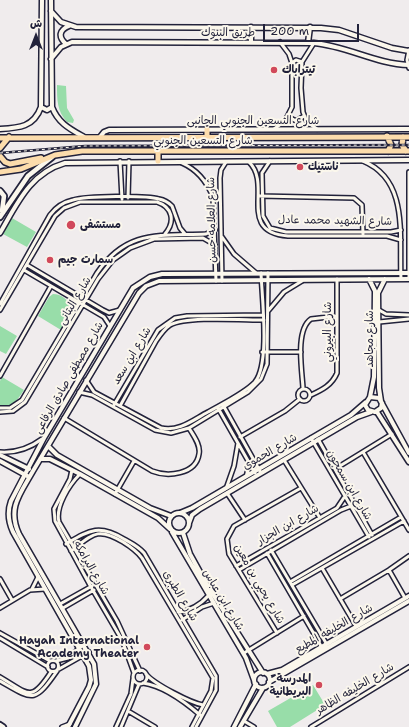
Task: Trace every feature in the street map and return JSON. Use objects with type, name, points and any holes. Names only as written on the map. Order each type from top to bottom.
[{"type":"highway","points":[[207,129],[207,137]]},
{"type":"highway","points":[[387,136],[391,145],[388,151]]},
{"type":"highway","name":"شارع التسعين الجنوبي","points":[[0,138],[406,137]]},
{"type":"highway","points":[[406,137],[402,146],[408,151]]},
{"type":"highway","points":[[0,148],[9,138]]},
{"type":"highway","name":"شارع التسعين الجنوبي","points":[[0,172],[21,169],[55,155],[82,151],[408,151]]},
{"type":"highway","points":[[158,151],[158,161]]},
{"type":"highway","points":[[0,156],[5,162],[10,164],[47,158]]},
{"type":"main road","points":[[1,216],[28,176],[55,155]]},
{"type":"main road","points":[[0,191],[4,196],[1,216]]},
{"type":"street","points":[[0,129],[27,126],[35,118],[41,107],[42,0]]},
{"type":"street","points":[[51,0],[52,107],[62,124],[84,137]]},
{"type":"street","points":[[51,11],[58,19],[69,26]]},
{"type":"street","points":[[51,58],[66,44],[61,38],[60,33],[64,28],[69,26]]},
{"type":"street","name":"طريق البنوك","points":[[69,26],[310,27],[339,30],[392,48],[409,51]]},
{"type":"street","points":[[251,27],[251,42]]},
{"type":"street","points":[[308,43],[310,27]]},
{"type":"street","name":"طريق البنوك","points":[[66,44],[77,42],[314,43],[336,46],[386,62],[408,66]]},
{"type":"street","points":[[272,130],[281,125],[288,117],[292,107],[292,63],[289,54],[280,42]]},
{"type":"street","points":[[314,43],[302,62],[302,108],[304,116],[311,126],[318,130]]},
{"type":"street","points":[[408,66],[409,51]]},
{"type":"street","points":[[292,63],[298,60],[302,62]]},
{"type":"street","points":[[41,107],[47,110],[52,107]]},
{"type":"street","points":[[288,117],[296,121],[304,116]]},
{"type":"street","name":"شارع التسعين الجنوبي الجانبى","points":[[100,137],[104,132],[109,130],[408,129]]},
{"type":"street","name":"شارع الشهيد محمد عادل","points":[[248,160],[257,173],[263,216],[270,228],[283,232],[314,234],[363,234],[387,236],[401,240]]},
{"type":"street","name":"شارع الشهيد محمد عادل","points":[[260,196],[262,173],[264,167],[270,160]]},
{"type":"street","points":[[0,233],[28,186],[40,175],[55,167],[77,162],[409,160]]},
{"type":"street","points":[[120,161],[122,199]]},
{"type":"street","points":[[128,202],[129,161]]},
{"type":"street","name":"شارع العلامه حسن","points":[[172,161],[193,169],[209,188],[215,204],[216,281]]},
{"type":"street","name":"شارع العلامه حسن","points":[[222,281],[220,174],[222,167],[227,161]]},
{"type":"street","points":[[361,161],[379,168],[393,181],[400,202],[401,279]]},
{"type":"street","points":[[409,172],[409,279]]},
{"type":"street","points":[[260,196],[354,198],[362,205],[363,234]]},
{"type":"street","points":[[0,304],[25,264],[50,215],[60,205],[76,199],[122,199],[128,197],[154,198],[167,201],[174,207],[180,228],[185,234]]},
{"type":"street","points":[[122,199],[128,202],[151,201],[166,206],[170,212],[172,221],[165,234]]},
{"type":"street","name":"شارع البتانى","points":[[0,412],[9,412],[18,409],[25,402],[79,302],[101,268],[117,251],[138,239],[165,234],[206,234],[215,230]]},
{"type":"street","name":"شارع الشهيد محمد عادل","points":[[363,234],[401,230]]},
{"type":"street","points":[[222,236],[234,254],[259,273],[261,280],[263,315],[261,368],[254,382],[223,405]]},
{"type":"street","name":"شارع البتانى","points":[[0,408],[10,408],[18,404],[34,386],[98,280],[113,260],[137,245],[154,239],[200,238],[207,239],[215,245]]},
{"type":"street","points":[[25,264],[106,312],[120,310]]},
{"type":"street","points":[[22,269],[104,317],[110,326]]},
{"type":"street","points":[[0,310],[22,269]]},
{"type":"street","points":[[86,380],[94,392],[157,427],[171,429],[184,426],[218,408],[256,385],[265,370],[268,352],[268,273]]},
{"type":"street","name":"شارع مصطفى صادق الرفاعى","points":[[69,725],[90,684],[89,666],[13,532],[8,517],[11,501],[27,468],[133,288],[150,276],[162,274],[409,273]]},
{"type":"street","name":"شارع مجاهد","points":[[369,279],[375,291],[379,388],[381,402],[409,453]]},
{"type":"street","name":"شارع مجاهد","points":[[370,397],[374,377],[379,291],[385,279]]},
{"type":"street","name":"شارع مصطفى صادق الرفاعى","points":[[76,726],[96,684],[96,669],[89,652],[19,534],[14,520],[15,503],[32,471],[135,298],[146,286],[159,281],[409,279]]},
{"type":"street","points":[[267,314],[284,292],[304,280]]},
{"type":"street","name":"شارع البيروني","points":[[311,395],[326,387],[335,378],[337,373],[337,280]]},
{"type":"street","points":[[0,376],[52,286]]},
{"type":"street","points":[[379,310],[386,314],[409,316]]},
{"type":"street","name":"شارع ابن سعد","points":[[113,407],[160,327],[177,317],[267,314]]},
{"type":"street","points":[[300,399],[298,394],[303,388],[302,332],[307,321],[315,318],[337,316]]},
{"type":"street","points":[[377,324],[409,319]]},
{"type":"street","name":"شارع ابن سعد","points":[[118,410],[164,330],[172,325],[181,321],[267,320]]},
{"type":"street","points":[[262,352],[302,352]]},
{"type":"street","points":[[300,399],[306,401],[311,395],[309,390],[303,388]]},
{"type":"street","points":[[79,392],[92,395],[160,432],[177,432],[189,428],[218,408]]},
{"type":"street","points":[[370,397],[376,397],[381,402],[381,408],[378,412],[371,412],[366,408],[366,402],[370,397]]},
{"type":"street","points":[[240,437],[285,411],[300,399]]},
{"type":"street","name":"شارع الحموي","points":[[180,513],[192,508],[258,468],[316,436],[351,415],[366,402]]},
{"type":"street","points":[[223,405],[261,473]]},
{"type":"street","points":[[218,408],[256,476]]},
{"type":"street","name":"شارع الحموي","points":[[189,523],[195,512],[357,417],[371,412]]},
{"type":"street","points":[[378,412],[409,462]]},
{"type":"street","points":[[64,418],[134,461],[152,471],[166,475],[174,475],[187,469],[193,464],[199,454],[198,444],[189,428]]},
{"type":"street","points":[[335,469],[392,434]]},
{"type":"street","name":"شارع ابن سمجون","points":[[316,436],[372,539]]},
{"type":"street","points":[[0,454],[24,449],[44,438]]},
{"type":"street","name":"شارع ابن سمجون","points":[[312,438],[351,506],[370,534]]},
{"type":"street","points":[[227,486],[234,466],[238,443]]},
{"type":"street","name":"شارع ابن عباس","points":[[48,446],[57,455],[158,518],[171,530],[214,603],[246,652],[265,673],[269,682]]},
{"type":"street","points":[[363,452],[409,530]]},
{"type":"street","points":[[0,454],[32,471]]},
{"type":"street","name":"شارع ابن عباس","points":[[40,459],[50,459],[158,513],[171,516]]},
{"type":"street","points":[[284,460],[320,518]]},
{"type":"street","points":[[0,461],[29,477]]},
{"type":"street","points":[[116,492],[134,461]]},
{"type":"street","points":[[247,475],[250,464]]},
{"type":"street","name":"شارع البرامكه","points":[[72,470],[70,479],[56,505],[54,513],[56,526],[74,549],[98,588],[117,621],[140,671]]},
{"type":"street","name":"شارع البرامكه","points":[[80,474],[63,499],[58,513],[60,525],[71,551],[126,646],[134,673]]},
{"type":"street","name":"شارع يحيي بن معين","points":[[277,633],[236,566],[227,549],[227,539],[231,530],[244,520],[301,488]]},
{"type":"street","points":[[227,493],[244,520]]},
{"type":"street","name":"شارع ابن الجزار","points":[[236,566],[320,518],[340,505],[345,496]]},
{"type":"street","name":"شارع ابن الجزار","points":[[239,570],[341,510],[351,506]]},
{"type":"street","points":[[180,513],[187,518],[189,523],[187,529],[183,533],[177,534],[171,530],[168,522],[171,516],[180,513]]},
{"type":"street","points":[[291,583],[370,534],[401,517]]},
{"type":"street","points":[[291,583],[322,568],[404,521]]},
{"type":"street","name":"شارع الطبرى","points":[[68,543],[92,531],[108,530],[137,546],[149,561],[177,612]]},
{"type":"street","name":"شارع الطبرى","points":[[71,551],[91,535],[106,533],[136,551],[145,563],[182,620],[214,672],[217,680],[216,690],[196,727]]},
{"type":"street","name":"شارع ابن عباس","points":[[183,533],[190,554],[246,652],[255,682]]},
{"type":"street","points":[[270,547],[326,643]]},
{"type":"street","points":[[265,549],[321,646]]},
{"type":"street","points":[[340,598],[389,570],[409,556]]},
{"type":"street","points":[[145,563],[149,561]]},
{"type":"street","points":[[322,568],[356,626]]},
{"type":"street","points":[[389,570],[408,598]]},
{"type":"street","points":[[30,590],[38,577]]},
{"type":"street","points":[[0,579],[12,600]]},
{"type":"street","points":[[62,606],[95,584]]},
{"type":"street","points":[[62,606],[98,588]]},
{"type":"street","points":[[0,608],[30,590],[45,589]]},
{"type":"street","points":[[177,612],[189,610],[209,595]]},
{"type":"street","name":"شارع الخليفه المطيع","points":[[265,673],[282,670],[326,643],[408,598]]},
{"type":"street","name":"شارع الخليفه المطيع","points":[[263,688],[269,682],[408,598]]},
{"type":"street","points":[[182,620],[202,607],[214,603]]},
{"type":"street","points":[[246,652],[304,616]]},
{"type":"street","name":"شارع الطبرى","points":[[182,620],[213,678],[212,692],[198,714],[192,727]]},
{"type":"street","points":[[113,623],[117,621]]},
{"type":"street","points":[[0,633],[50,662],[68,658],[84,644]]},
{"type":"street","points":[[0,638],[48,667],[51,672]]},
{"type":"street","points":[[0,677],[26,692],[33,692],[39,689],[51,672],[58,670],[89,652]]},
{"type":"street","points":[[0,682],[24,695],[34,696],[42,692],[58,670],[59,664],[56,661]]},
{"type":"street","points":[[48,667],[50,662]]},
{"type":"street","name":"شارع الخليفه الظاهر","points":[[311,727],[409,667]]},
{"type":"street","points":[[116,727],[131,694],[134,673],[140,671],[158,684],[196,704],[203,706]]},
{"type":"street","points":[[234,727],[255,682],[256,676],[265,673]]},
{"type":"street","points":[[121,727],[141,683],[146,679],[146,674]]},
{"type":"street","points":[[133,679],[141,683],[152,685],[189,705],[202,717]]},
{"type":"street","points":[[240,727],[263,688],[255,682]]},
{"type":"street","points":[[125,709],[155,727]]},
{"type":"street","points":[[244,721],[254,727]]},
{"type":"street","points":[[62,727],[69,725]]},
{"type":"green space","points":[[57,85],[66,86],[67,108],[74,120],[73,123],[67,122],[61,114],[59,109]]},
{"type":"green space","points":[[12,218],[36,232],[27,247],[3,234]]},
{"type":"green space","points":[[53,294],[64,298],[71,308],[61,330],[38,316],[49,297]]},
{"type":"green space","points":[[0,326],[17,336],[6,354],[0,351]]},
{"type":"green space","points":[[2,377],[24,390],[15,402],[5,406],[0,406],[0,381]]},
{"type":"green space","points":[[313,685],[324,703],[322,707],[290,727],[277,727],[268,711]]},
{"type":"railway","points":[[0,153],[85,146],[409,145]]},
{"type":"place","name":"تيتراباك","points":[[274,70]]},
{"type":"place","name":"ناستيك","points":[[300,167]]},
{"type":"place","name":"مستشفى","points":[[71,225]]},
{"type":"place","name":"سمارت جيم","points":[[50,260]]},
{"type":"place","name":"Hayah International Academy Theater","points":[[147,647]]},
{"type":"place","name":"المدرسة البريطانية","points":[[319,685]]}]
